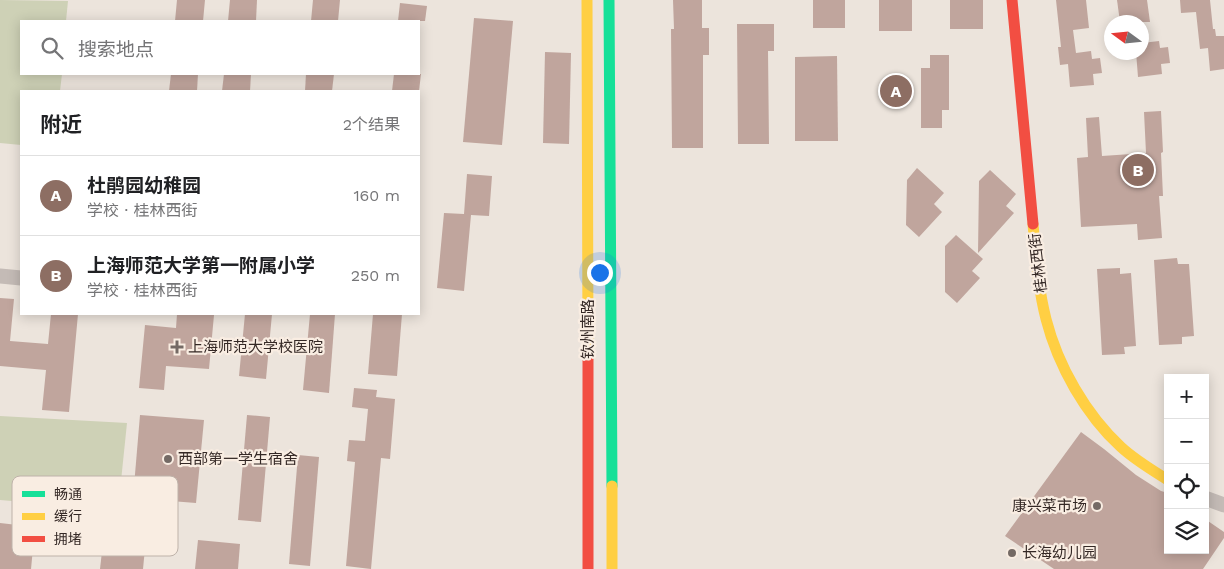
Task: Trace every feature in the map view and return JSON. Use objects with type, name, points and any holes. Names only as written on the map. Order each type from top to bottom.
[{"type":"street","name":"钦州南路","points":[[587,0],[588,569]]},
{"type":"street","name":"钦州南路","points":[[610,0],[612,569]]},
{"type":"street","name":"桂林西街","points":[[1012,0],[1039,286],[1048,326],[1061,359],[1078,392],[1097,421],[1122,447],[1164,477]]},
{"type":"street","points":[[0,276],[20,278]]},
{"type":"street","points":[[1209,499],[1224,505]]},
{"type":"green space","points":[[0,0],[68,1],[66,20],[20,20],[20,75],[62,75],[60,90],[20,90],[20,145],[0,143]]},
{"type":"green space","points":[[0,416],[127,423],[122,476],[12,476],[12,501],[0,500]]},
{"type":"building","points":[[177,0],[205,0],[203,20],[175,20]]},
{"type":"building","points":[[230,0],[257,0],[256,20],[228,20]]},
{"type":"building","points":[[313,0],[340,0],[338,20],[311,20]]},
{"type":"building","points":[[673,0],[702,0],[702,28],[709,28],[709,55],[703,55],[703,148],[672,148],[671,29],[674,29]]},
{"type":"building","points":[[813,0],[845,0],[845,28],[813,28]]},
{"type":"building","points":[[879,0],[912,0],[912,31],[879,31]]},
{"type":"building","points":[[950,0],[983,0],[983,29],[950,29]]},
{"type":"building","points":[[1056,0],[1086,0],[1089,28],[1073,30],[1076,53],[1091,51],[1092,59],[1100,58],[1102,73],[1093,74],[1094,85],[1070,87],[1068,64],[1060,65],[1058,47],[1061,47]]},
{"type":"building","points":[[1117,0],[1147,0],[1150,22],[1149,15],[1119,15]]},
{"type":"building","points":[[1180,0],[1210,0],[1213,29],[1215,29],[1216,36],[1224,36],[1224,69],[1210,71],[1208,48],[1200,49],[1196,12],[1181,13]]},
{"type":"building","points":[[400,3],[427,6],[425,21],[398,20]]},
{"type":"building","points":[[474,18],[513,21],[502,145],[463,142]]},
{"type":"building","points":[[737,24],[774,24],[774,51],[768,51],[769,144],[738,144]]},
{"type":"building","points":[[1159,41],[1160,48],[1168,47],[1170,63],[1161,64],[1162,74],[1138,77],[1137,60],[1149,60],[1149,42]]},
{"type":"building","points":[[545,52],[571,53],[569,144],[543,143]]},
{"type":"building","points":[[930,55],[949,55],[949,110],[942,110],[942,128],[921,128],[921,68],[930,68]]},
{"type":"building","points":[[837,56],[838,141],[795,141],[795,57]]},
{"type":"building","points":[[421,74],[419,90],[392,90],[394,75]]},
{"type":"building","points":[[171,75],[198,75],[197,90],[169,90]]},
{"type":"building","points":[[224,75],[251,75],[250,90],[222,90]]},
{"type":"building","points":[[306,75],[334,75],[332,90],[305,90]]},
{"type":"building","points":[[1161,111],[1163,196],[1159,196],[1162,238],[1138,240],[1137,224],[1081,227],[1077,158],[1088,157],[1086,118],[1099,117],[1102,156],[1146,153],[1144,112]]},
{"type":"building","points":[[917,168],[944,193],[934,204],[942,212],[919,237],[906,225],[907,180]]},
{"type":"building","points":[[990,170],[1016,194],[1006,206],[1014,213],[978,253],[979,181]]},
{"type":"building","points":[[467,174],[492,176],[489,216],[471,215],[464,291],[437,288],[444,213],[464,214]]},
{"type":"building","points":[[956,235],[983,259],[972,271],[980,278],[957,303],[945,292],[945,246]]},
{"type":"building","points":[[1177,258],[1178,264],[1189,264],[1194,336],[1182,337],[1182,344],[1159,345],[1154,260]]},
{"type":"building","points":[[1120,268],[1120,274],[1131,273],[1136,346],[1124,347],[1125,354],[1102,355],[1097,269]]},
{"type":"building","points":[[0,298],[14,299],[10,341],[48,344],[51,315],[78,315],[69,412],[42,410],[46,370],[0,366]]},
{"type":"building","name":"上海师范大学校医院","points":[[177,315],[214,315],[209,369],[166,366],[164,390],[139,388],[145,325],[176,328]]},
{"type":"building","points":[[245,315],[272,315],[266,379],[239,376]]},
{"type":"building","points":[[310,315],[335,315],[329,393],[303,390]]},
{"type":"building","points":[[373,315],[402,315],[397,376],[368,374]]},
{"type":"building","points":[[354,388],[377,390],[376,397],[395,399],[390,459],[381,458],[371,569],[346,566],[355,462],[347,461],[349,440],[365,441],[368,409],[352,407]]},
{"type":"building","name":"西部第一学生宿舍","points":[[140,415],[204,420],[196,503],[178,502],[178,476],[135,476]]},
{"type":"building","points":[[247,415],[270,417],[261,522],[238,520]]},
{"type":"building","name":"康兴菜市场","points":[[1081,432],[1136,475],[1164,492],[1164,554],[1209,554],[1209,522],[1224,532],[1224,538],[1203,569],[1054,569],[1005,536]]},
{"type":"building","points":[[298,455],[319,457],[310,566],[289,564]]},
{"type":"building","points":[[0,523],[12,524],[12,556],[32,556],[31,569],[0,569]]},
{"type":"building","points":[[198,540],[240,544],[238,569],[195,569]]},
{"type":"building","points":[[101,556],[144,556],[143,569],[100,569]]},
{"type":"traffic: fast","points":[[609,0],[612,486]]},
{"type":"traffic: slow","points":[[587,0],[588,352]]},
{"type":"traffic: slow","points":[[1033,224],[1043,307],[1051,337],[1066,372],[1085,405],[1108,434],[1132,456],[1164,478]]},
{"type":"traffic: slow","points":[[612,486],[612,569]]},
{"type":"traffic: jam","points":[[1012,0],[1033,224]]},
{"type":"traffic: jam","points":[[588,352],[588,569]]},
{"type":"place","name":"杜鹃园幼稚园","points":[[896,91]]},
{"type":"place","name":"上海师范大学第一附属小学","points":[[1138,170]]},
{"type":"place","name":"上海师范大学校医院","points":[[177,347]]},
{"type":"place","name":"西部第一学生宿舍","points":[[168,459]]},
{"type":"place","name":"康兴菜市场","points":[[1097,506]]},
{"type":"place","name":"长海幼儿园","points":[[1012,553]]}]
